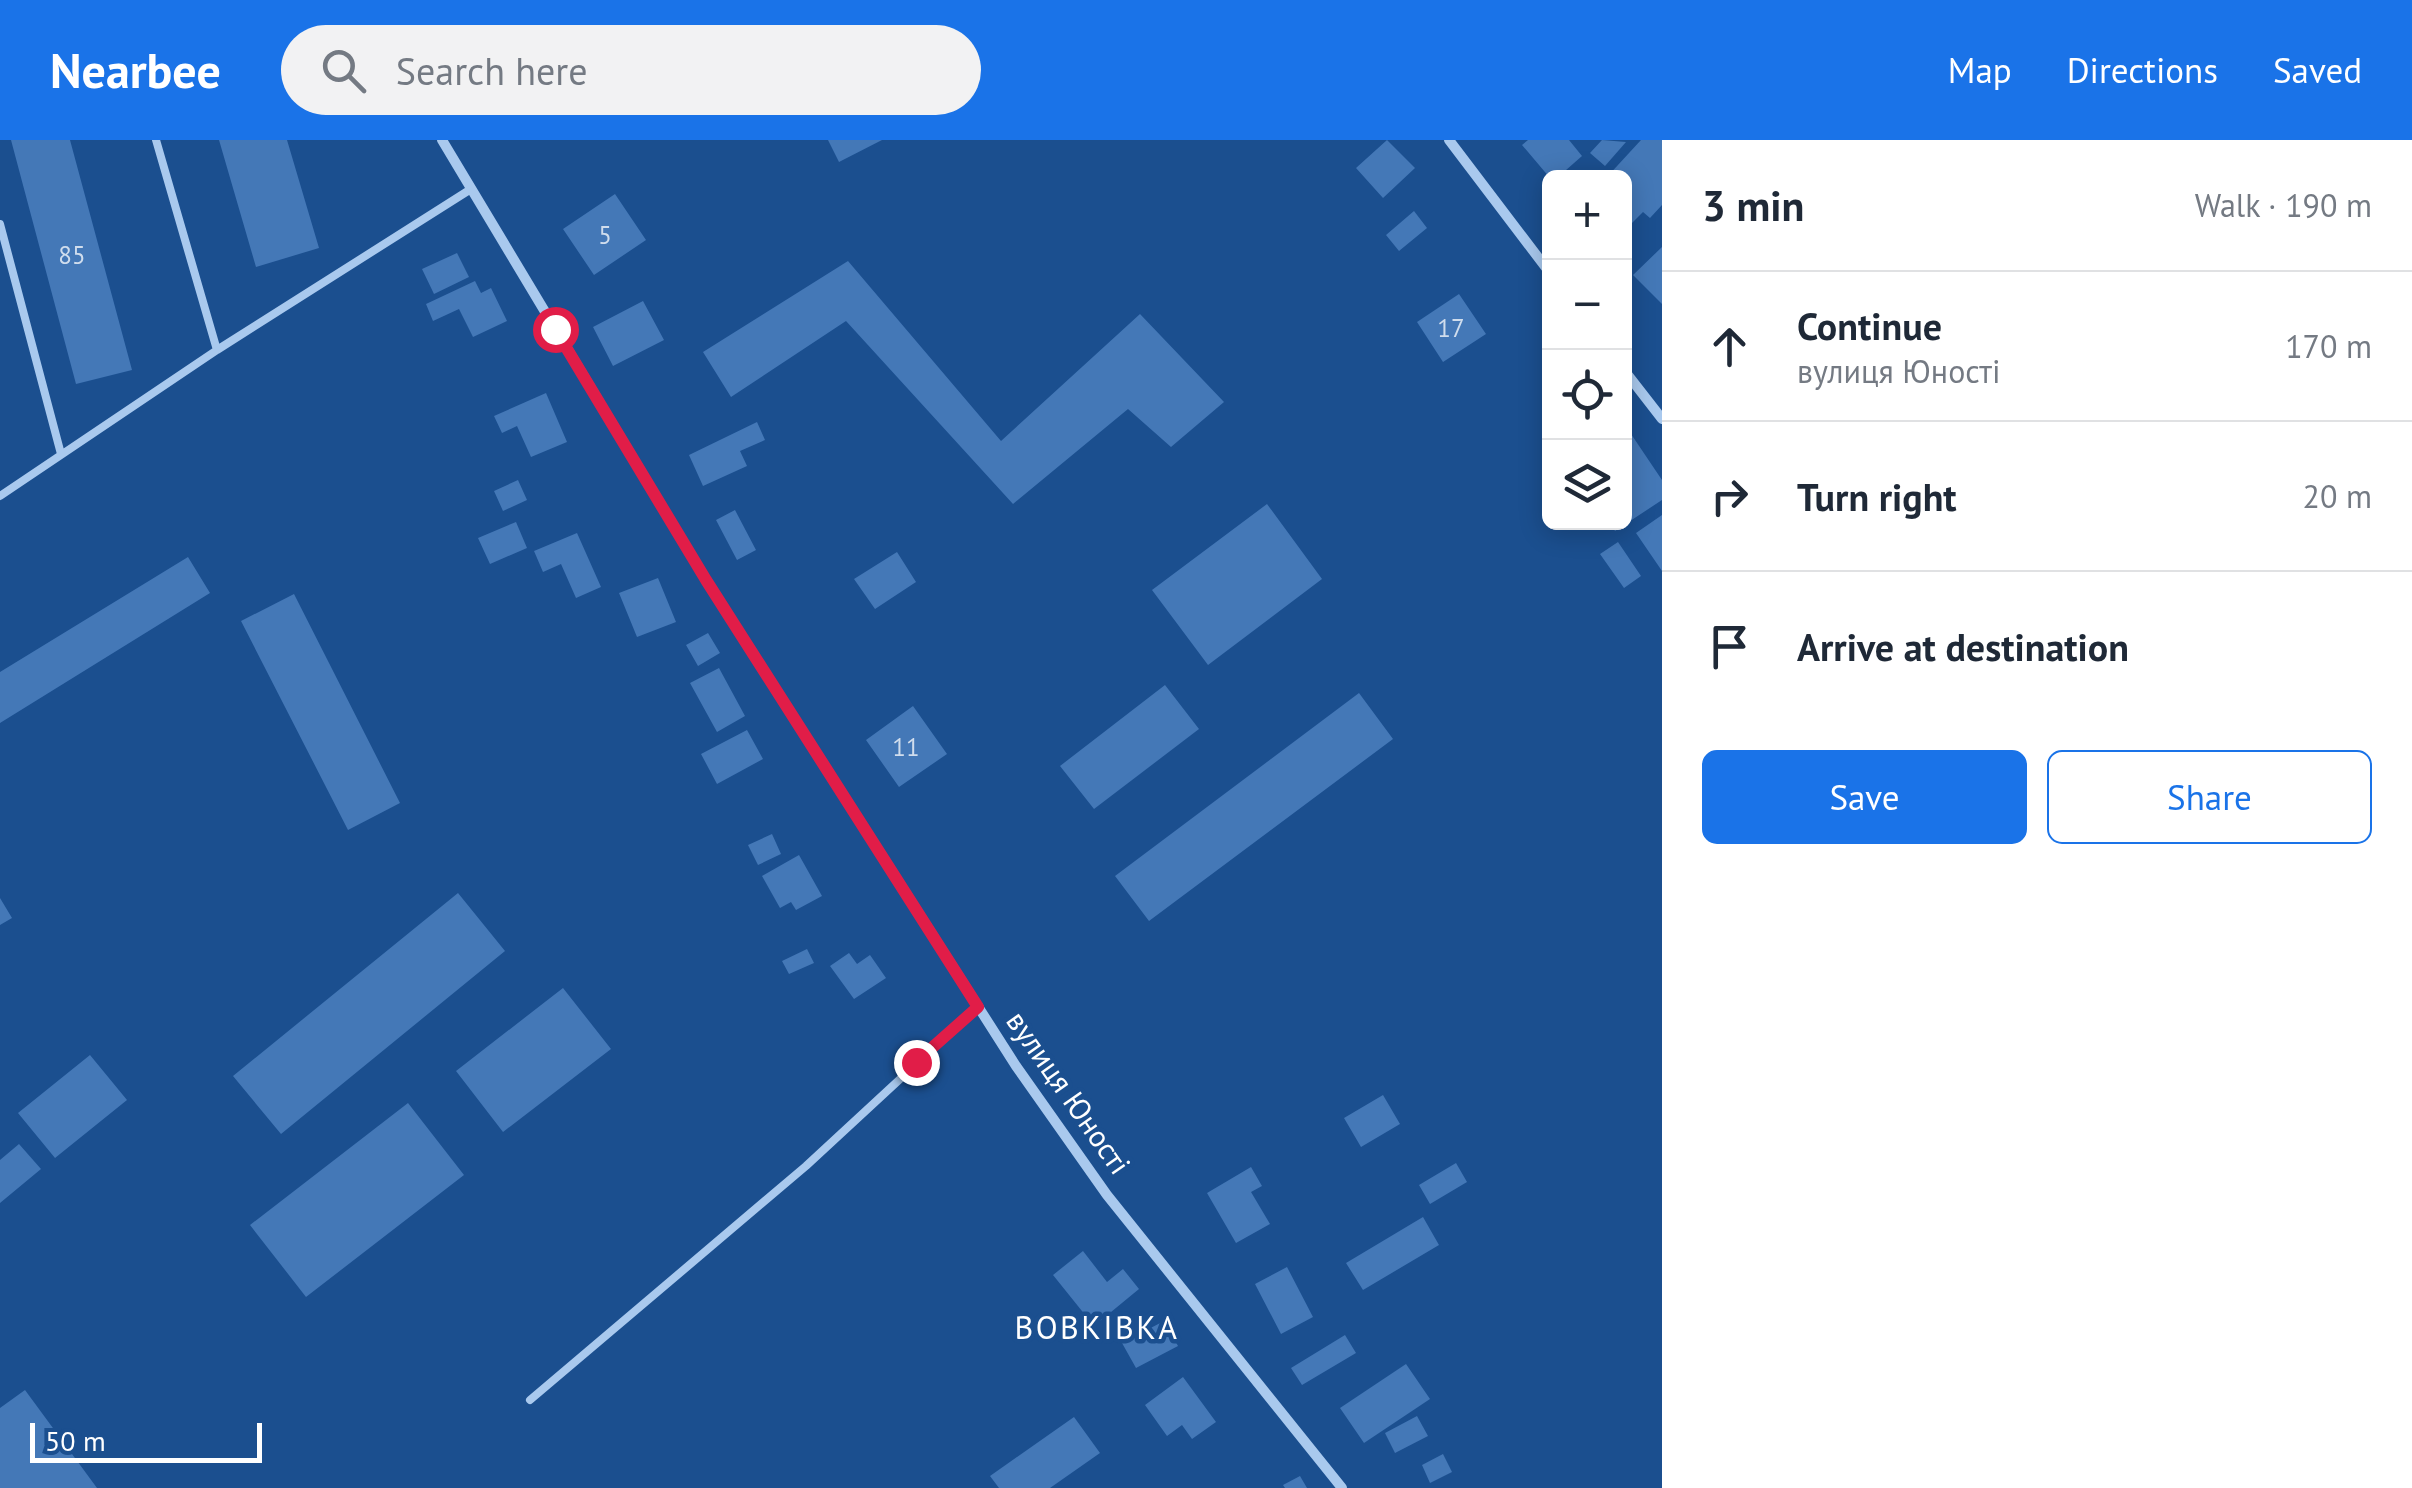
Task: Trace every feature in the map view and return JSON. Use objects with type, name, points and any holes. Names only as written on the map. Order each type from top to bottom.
[{"type":"street","name":"вулиця Юності","points":[[442,140],[706,580],[978,1007],[1107,1195],[1342,1488]]},
{"type":"street","points":[[1449,140],[1542,262]]},
{"type":"street","points":[[1632,380],[1662,418]]},
{"type":"lane","points":[[156,140],[216,350]]},
{"type":"lane","points":[[0,496],[216,350],[471,189]]},
{"type":"lane","points":[[0,224],[61,454]]},
{"type":"lane","points":[[530,1400],[806,1166],[978,1007]]},
{"type":"building","points":[[11,140],[70,140],[132,370],[76,384]]},
{"type":"building","points":[[219,140],[287,140],[319,248],[256,267]]},
{"type":"building","points":[[828,140],[882,140],[839,162]]},
{"type":"building","points":[[1387,140],[1415,168],[1383,198],[1356,168]]},
{"type":"building","points":[[1528,140],[1569,140],[1582,156],[1566,170],[1543,170],[1522,145]]},
{"type":"building","points":[[1602,140],[1626,142],[1605,166],[1590,153]]},
{"type":"building","points":[[1641,140],[1662,140],[1662,205],[1650,218],[1643,212],[1632,223],[1632,170],[1613,170]]},
{"type":"building","points":[[615,194],[646,240],[594,275],[563,229]]},
{"type":"building","points":[[1414,211],[1427,228],[1399,251],[1386,235]]},
{"type":"building","points":[[1662,247],[1662,304],[1633,275]]},
{"type":"building","points":[[457,253],[469,277],[434,294],[422,269]]},
{"type":"building","points":[[848,261],[1001,441],[1140,314],[1224,402],[1171,447],[1128,409],[1013,504],[846,321],[731,397],[703,352]]},
{"type":"building","points":[[475,281],[481,293],[491,288],[507,321],[473,337],[459,309],[433,321],[426,304]]},
{"type":"building","points":[[1459,294],[1486,334],[1443,362],[1417,322]]},
{"type":"building","points":[[643,301],[664,340],[613,366],[593,327]]},
{"type":"building","points":[[546,393],[567,442],[531,457],[517,426],[502,433],[494,416]]},
{"type":"building","points":[[757,422],[765,440],[740,451],[747,466],[703,486],[689,455]]},
{"type":"building","points":[[1632,435],[1662,480],[1662,500],[1632,520]]},
{"type":"building","points":[[518,480],[527,500],[503,511],[494,491]]},
{"type":"building","points":[[1267,504],[1322,579],[1208,665],[1152,590]]},
{"type":"building","points":[[735,510],[756,550],[737,560],[716,520]]},
{"type":"building","points":[[1662,515],[1662,571],[1636,533]]},
{"type":"building","points":[[516,522],[527,548],[490,564],[478,538]]},
{"type":"building","points":[[577,533],[601,587],[576,598],[561,564],[543,572],[534,551]]},
{"type":"building","points":[[1618,542],[1641,576],[1624,588],[1600,554]]},
{"type":"building","points":[[897,552],[916,582],[875,609],[854,579]]},
{"type":"building","points":[[188,557],[210,593],[0,723],[0,672]]},
{"type":"building","points":[[658,578],[676,622],[637,637],[619,593]]},
{"type":"building","points":[[294,594],[400,803],[348,830],[241,621]]},
{"type":"building","points":[[708,633],[720,653],[698,666],[686,645]]},
{"type":"building","points":[[719,668],[745,716],[717,732],[690,683]]},
{"type":"building","points":[[1165,685],[1199,729],[1094,809],[1060,766]]},
{"type":"building","points":[[1359,693],[1393,739],[1149,921],[1115,876]]},
{"type":"building","points":[[913,706],[947,754],[899,787],[866,740]]},
{"type":"building","points":[[747,730],[763,759],[717,784],[701,754]]},
{"type":"building","points":[[772,834],[781,854],[758,865],[748,845]]},
{"type":"building","points":[[799,855],[822,896],[796,910],[791,902],[780,908],[762,876]]},
{"type":"building","points":[[458,893],[505,951],[281,1134],[233,1076]]},
{"type":"building","points":[[0,898],[12,918],[0,925]]},
{"type":"building","points":[[807,949],[814,963],[789,974],[782,961]]},
{"type":"building","points":[[849,953],[857,964],[870,955],[886,978],[854,999],[830,966]]},
{"type":"building","points":[[563,988],[611,1049],[503,1132],[456,1071]]},
{"type":"building","points":[[90,1055],[127,1100],[55,1158],[18,1113]]},
{"type":"building","points":[[1383,1095],[1400,1124],[1361,1147],[1344,1118]]},
{"type":"building","points":[[408,1103],[464,1175],[306,1297],[250,1225]]},
{"type":"building","points":[[19,1144],[41,1169],[0,1203],[0,1160]]},
{"type":"building","points":[[1456,1163],[1467,1182],[1430,1204],[1419,1185]]},
{"type":"building","points":[[1251,1167],[1262,1186],[1251,1192],[1270,1224],[1236,1243],[1207,1193]]},
{"type":"building","points":[[1423,1217],[1439,1245],[1363,1290],[1346,1263]]},
{"type":"building","points":[[1083,1251],[1107,1282],[1123,1269],[1139,1289],[1094,1326],[1053,1275]]},
{"type":"building","points":[[1287,1267],[1313,1317],[1281,1334],[1255,1284]]},
{"type":"building","points":[[1164,1321],[1178,1346],[1136,1368],[1122,1343]]},
{"type":"building","points":[[1345,1335],[1356,1353],[1302,1385],[1291,1368]]},
{"type":"building","points":[[1406,1364],[1430,1399],[1364,1443],[1340,1408]]},
{"type":"building","points":[[1183,1377],[1216,1422],[1192,1439],[1182,1425],[1167,1436],[1145,1405]]},
{"type":"building","points":[[25,1390],[97,1488],[0,1488],[0,1408]]},
{"type":"building","points":[[1417,1416],[1428,1436],[1395,1453],[1385,1433]]},
{"type":"building","points":[[1074,1417],[1100,1453],[1050,1488],[999,1488],[990,1476]]},
{"type":"building","points":[[1443,1454],[1452,1472],[1430,1483],[1422,1465]]},
{"type":"building","points":[[1300,1476],[1307,1488],[1283,1485]]},
{"type":"district","name":"ВОВКІВКА","points":[[1097,1328]]},
{"type":"route","points":[[555,329],[706,580],[978,1007],[916,1062]]}]
